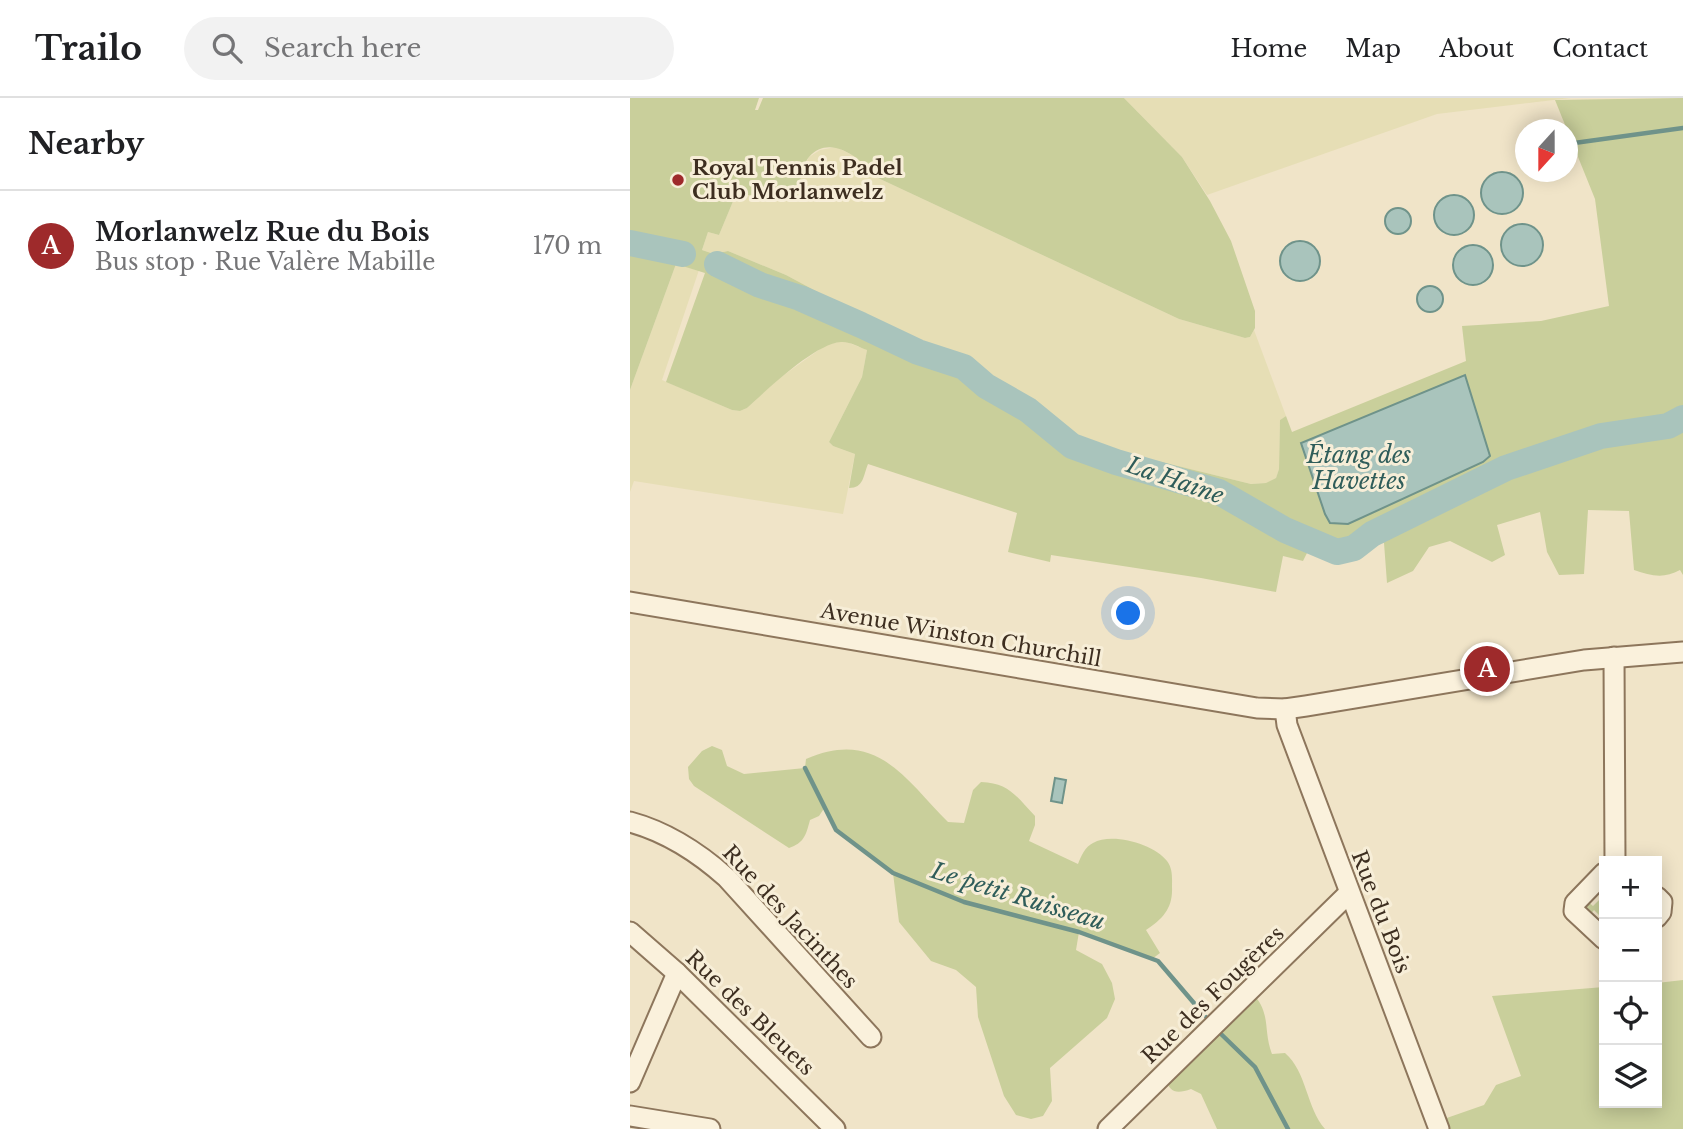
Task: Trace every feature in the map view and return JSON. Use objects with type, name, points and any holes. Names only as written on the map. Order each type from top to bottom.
[{"type":"street","name":"Avenue Winston Churchill","points":[[630,602],[1244,705],[1285,709],[1614,657],[1683,652]]},
{"type":"street","points":[[1614,657],[1616,856]]},
{"type":"street","name":"Rue du Bois","points":[[1285,709],[1287,725],[1439,1129]]},
{"type":"street","name":"Rue des Jacinthes","points":[[630,822],[667,836],[712,864],[871,1037]]},
{"type":"street","points":[[1599,878],[1575,903],[1574,911],[1599,934]]},
{"type":"street","name":"Rue des Fougères","points":[[1108,1129],[1349,893]]},
{"type":"street","name":"Rue des Bleuets","points":[[630,932],[677,973],[835,1129]]},
{"type":"street","points":[[630,1082],[677,973]]},
{"type":"street","points":[[630,1116],[710,1129]]},
{"type":"shaded area","points":[[1124,98],[1571,98],[1437,114],[1207,195],[1182,157]]},
{"type":"shaded area","points":[[836,147],[862,160],[878,178],[1179,319],[1245,338],[1250,337],[1254,330],[1286,416],[1280,420],[1279,469],[1276,478],[1267,483],[1251,484],[1105,448],[1069,435],[1022,399],[959,360],[928,351],[786,275],[728,251],[714,254],[702,250],[708,232],[719,235],[734,199],[747,193],[786,198],[809,157],[820,150]]},
{"type":"shaded area","points":[[676,264],[699,270],[662,380],[740,411],[827,344],[844,341],[867,350],[862,377],[829,442],[855,454],[843,514],[634,481],[630,492],[630,390]]},
{"type":"green space","points":[[630,98],[759,98],[755,110],[758,110],[763,98],[1124,98],[1182,157],[1210,201],[1231,241],[1255,311],[1255,328],[1250,337],[1245,338],[1179,319],[878,178],[855,157],[837,148],[827,147],[809,157],[792,196],[781,199],[750,195],[734,199],[719,235],[708,232],[702,250],[714,254],[728,251],[786,275],[928,351],[972,365],[1069,435],[1105,448],[1251,484],[1266,483],[1276,478],[1279,469],[1280,420],[1286,416],[1292,432],[1466,361],[1462,326],[1541,321],[1609,306],[1595,199],[1578,157],[1578,119],[1563,119],[1555,100],[1683,98],[1683,575],[1680,570],[1657,576],[1634,570],[1629,511],[1588,510],[1584,574],[1559,575],[1547,552],[1540,512],[1497,525],[1505,555],[1492,562],[1450,541],[1429,547],[1413,571],[1387,583],[1384,543],[1343,545],[1315,537],[1303,561],[1283,556],[1276,592],[1051,555],[1050,562],[1008,552],[1017,513],[868,464],[860,484],[849,488],[855,454],[829,442],[862,377],[867,350],[844,342],[830,345],[805,359],[740,411],[666,382],[705,273],[676,264],[630,390]]},
{"type":"green space","points":[[712,746],[722,750],[727,766],[744,774],[805,768],[806,759],[831,751],[852,750],[871,754],[903,775],[948,822],[964,823],[973,790],[981,782],[999,785],[1017,797],[1035,816],[1035,825],[1029,841],[1078,864],[1090,845],[1111,839],[1143,845],[1153,849],[1167,861],[1172,874],[1171,901],[1162,917],[1146,930],[1160,953],[1152,959],[1079,932],[1076,950],[1102,964],[1112,983],[1115,999],[1107,1018],[1050,1068],[1052,1101],[1043,1116],[1031,1119],[1016,1115],[1004,1096],[978,1017],[976,987],[956,970],[931,961],[899,922],[893,873],[836,830],[825,807],[819,816],[810,820],[801,841],[789,848],[694,786],[689,779],[688,767],[702,751]]},
{"type":"green space","points":[[1586,900],[1593,906],[1599,900],[1599,915],[1594,910],[1588,917],[1580,910]]},
{"type":"green space","points":[[1683,980],[1683,1129],[1445,1129],[1441,1120],[1484,1105],[1496,1085],[1521,1076],[1492,996],[1599,987],[1599,1108],[1662,1108],[1662,982]]},
{"type":"green space","points":[[1255,996],[1263,1010],[1272,1054],[1285,1053],[1292,1061],[1325,1129],[1217,1129],[1201,1094],[1191,1089],[1174,1091],[1169,1087],[1166,1078]]},
{"type":"water","points":[[1494,174],[1510,174],[1515,177],[1515,182],[1521,185],[1521,201],[1517,208],[1510,212],[1494,212],[1487,208],[1483,201],[1483,185],[1487,178]]},
{"type":"water","points":[[1454,195],[1462,196],[1468,201],[1473,207],[1473,223],[1468,229],[1462,234],[1454,235],[1446,234],[1440,229],[1435,223],[1434,215],[1435,207],[1440,201],[1446,196]]},
{"type":"water","points":[[1398,208],[1407,212],[1411,221],[1407,230],[1398,234],[1389,230],[1385,221],[1389,212]]},
{"type":"water","points":[[1522,224],[1537,230],[1543,245],[1537,260],[1522,266],[1507,260],[1501,245],[1507,230]]},
{"type":"water","points":[[1300,241],[1314,247],[1320,261],[1314,275],[1300,281],[1286,275],[1280,261],[1286,247]]},
{"type":"water","points":[[1473,245],[1481,246],[1487,251],[1492,257],[1492,273],[1487,279],[1481,284],[1473,285],[1465,284],[1459,279],[1454,273],[1453,265],[1454,257],[1459,251],[1465,246]]},
{"type":"water","points":[[1430,286],[1439,290],[1443,299],[1439,308],[1430,312],[1421,308],[1417,299],[1421,290]]},
{"type":"water","name":"Étang des Havettes","points":[[1465,375],[1490,456],[1483,462],[1348,524],[1330,523],[1301,443]]},
{"type":"water","points":[[1055,778],[1066,780],[1062,803],[1051,801]]},
{"type":"waterway","points":[[1578,142],[1683,128]]},
{"type":"waterway","name":"La Haine","points":[[630,243],[683,254]]},
{"type":"waterway","name":"La Haine","points":[[717,264],[760,285],[800,298],[918,352],[964,367],[986,386],[1028,410],[1072,446],[1116,462],[1219,492],[1285,530],[1337,552],[1354,548],[1372,534],[1506,468],[1601,436],[1668,426],[1683,418]]},
{"type":"waterway","name":"Le petit Ruisseau","points":[[805,768],[836,830],[893,873],[964,902],[1079,932],[1158,961],[1205,1016]]},
{"type":"waterway","name":"Le petit Ruisseau","points":[[1221,1034],[1255,1067],[1288,1129]]},
{"type":"place","name":"Royal Tennis Padel Club Morlanwelz","points":[[678,180]]},
{"type":"place","name":"Morlanwelz Rue du Bois","points":[[1487,669]]}]
